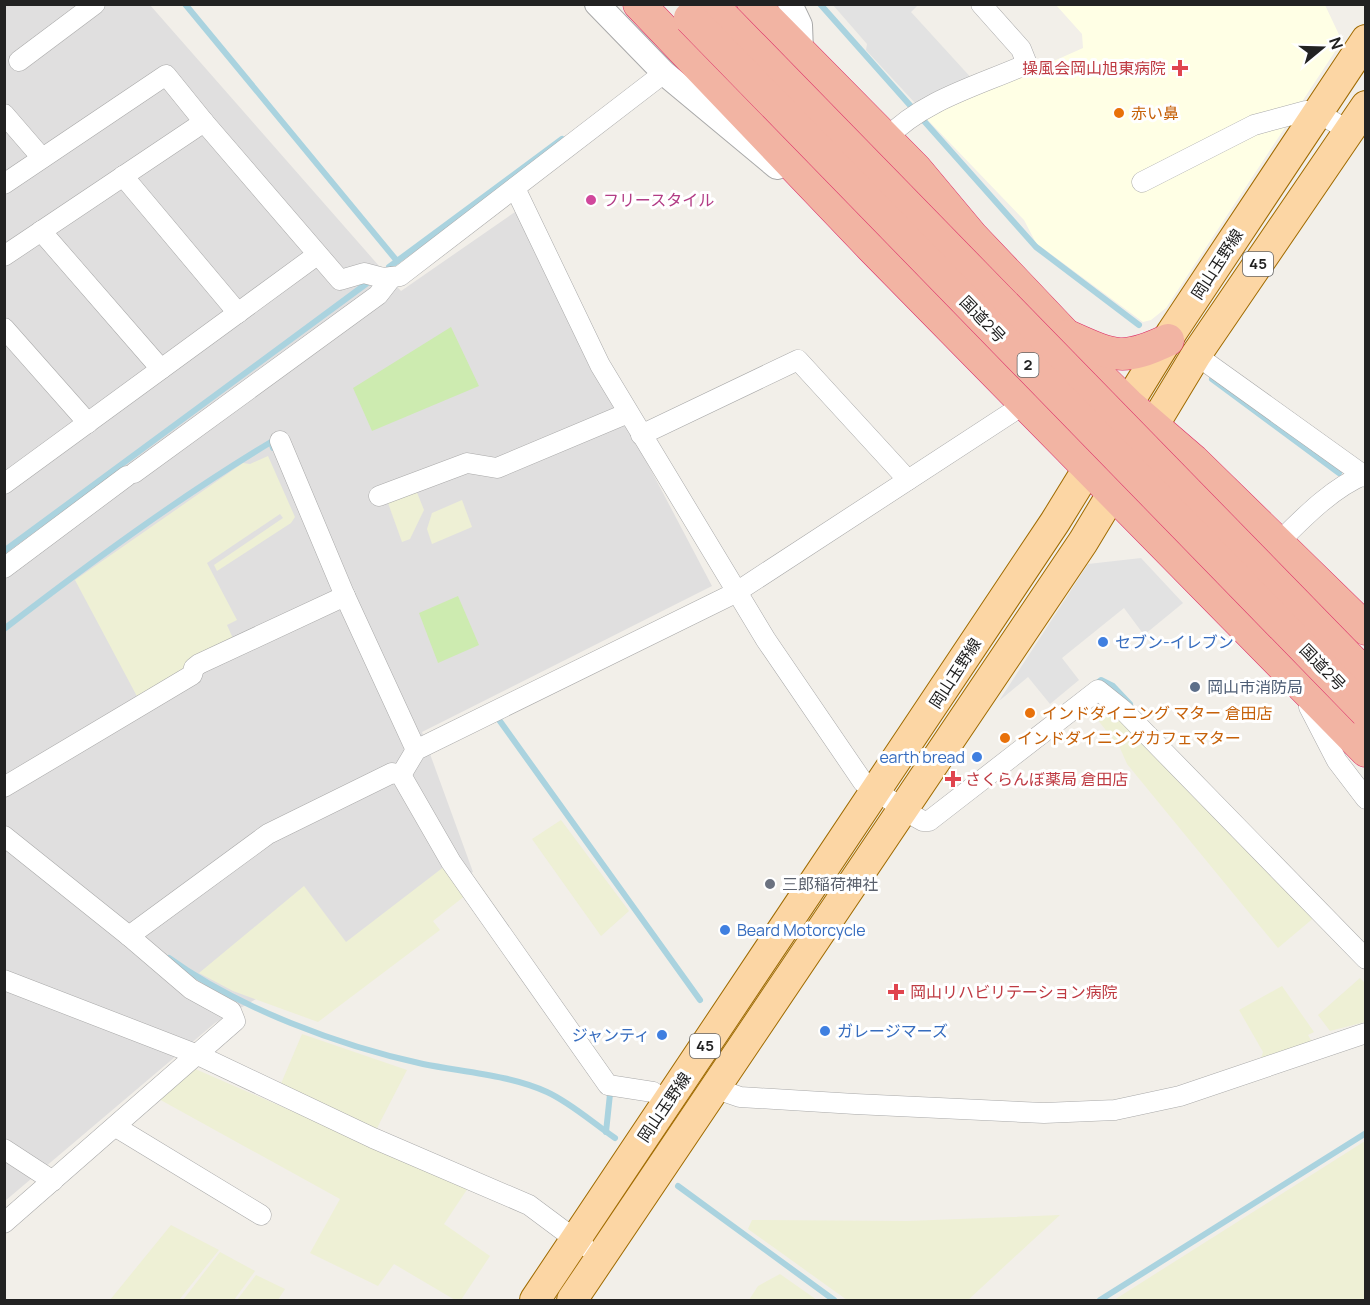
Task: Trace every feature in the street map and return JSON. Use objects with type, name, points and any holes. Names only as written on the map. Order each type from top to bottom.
[{"type":"highway","points":[[639,4],[689,18],[872,248],[1282,663],[1365,751]]},
{"type":"highway","points":[[753,4],[887,138],[972,236],[1065,334],[1082,359],[1279,542],[1365,629]]},
{"type":"highway","name":"国道2号","points":[[689,18],[1365,675]]},
{"type":"highway","name":"国道2号","points":[[689,18],[1365,711]]},
{"type":"highway","points":[[1065,334],[1111,355],[1137,352],[1168,340]]},
{"type":"main road","name":"岡山玉野線","points":[[535,1300],[877,792],[1089,468],[1168,340],[1365,40]]},
{"type":"main road","name":"岡山玉野線","points":[[572,1300],[904,810],[1113,493],[1152,424],[1196,356],[1365,106]]},
{"type":"street","points":[[20,61],[95,4]]},
{"type":"street","points":[[597,4],[664,73],[872,248]]},
{"type":"street","points":[[790,4],[800,25],[801,51]]},
{"type":"street","points":[[887,138],[914,115],[1027,64],[1021,49],[981,4]]},
{"type":"street","points":[[4,184],[166,75],[340,280],[364,273],[400,276],[664,73],[689,18]]},
{"type":"street","points":[[1142,182],[1254,125],[1306,111],[1317,112],[1349,131]]},
{"type":"street","points":[[4,114],[42,158]]},
{"type":"street","points":[[5,254],[204,122]]},
{"type":"street","points":[[123,176],[238,313]]},
{"type":"street","points":[[515,188],[600,365],[628,413],[646,432],[740,590],[851,767],[863,782],[923,822],[929,821],[1098,690],[1123,710],[1365,959]]},
{"type":"street","points":[[41,231],[161,369]]},
{"type":"street","points":[[8,475],[88,423],[317,255]]},
{"type":"street","points":[[5,567],[378,295],[392,277]]},
{"type":"street","points":[[4,328],[88,423]]},
{"type":"street","points":[[1196,356],[1364,476]]},
{"type":"street","points":[[646,432],[798,360],[908,480]]},
{"type":"street","points":[[401,776],[416,750],[740,590],[1026,404]]},
{"type":"street","points":[[379,495],[467,463],[497,468],[628,413]]},
{"type":"street","points":[[279,441],[341,598],[416,750]]},
{"type":"street","points":[[1279,542],[1349,482],[1364,476]]},
{"type":"street","points":[[1306,568],[1365,620]]},
{"type":"street","points":[[4,787],[192,675],[194,668],[199,664],[341,598]]},
{"type":"street","points":[[1282,663],[1316,717],[1337,761],[1365,799]]},
{"type":"street","points":[[133,932],[268,834],[392,773],[401,776],[451,862],[608,1085],[653,1092],[667,1102]]},
{"type":"street","points":[[4,836],[133,932],[191,989],[231,1011],[235,1021],[4,1223]]},
{"type":"street","points":[[4,980],[198,1055],[373,1138],[529,1205],[601,1258]]},
{"type":"street","points":[[714,1088],[740,1097],[1044,1113],[1103,1111],[1180,1096],[1365,1033]]},
{"type":"street","points":[[116,1127],[261,1215]]},
{"type":"street","points":[[4,1149],[53,1181]]},
{"type":"shaded area","points":[[5,5],[150,5],[401,291],[515,212],[712,586],[422,732],[473,872],[215,1023],[5,1201]]},
{"type":"shaded area","points":[[833,5],[918,5],[911,12],[974,81],[915,103],[866,50],[867,44]]},
{"type":"shaded area","points":[[1056,5],[1325,5],[1342,41],[1166,308],[1151,320],[1143,322],[1036,243],[1024,220],[926,118],[1083,48],[1082,34]]},
{"type":"shaded area","points":[[268,456],[295,517],[291,523],[217,571],[214,565],[283,518],[280,514],[207,563],[237,620],[227,625],[235,643],[140,702],[75,580],[243,463],[250,464]]},
{"type":"shaded area","points":[[416,490],[424,510],[410,539],[402,542],[388,503]]},
{"type":"shaded area","points":[[462,500],[472,527],[432,544],[427,529],[432,513]]},
{"type":"shaded area","points":[[1141,558],[1183,603],[1144,635],[1124,608],[1062,658],[1079,680],[1050,704],[1028,677],[999,701],[1088,564]]},
{"type":"shaded area","points":[[1101,705],[1108,708],[1316,916],[1278,948],[1127,764],[1120,748],[1093,714]]},
{"type":"shaded area","points":[[561,820],[629,911],[601,936],[532,839]]},
{"type":"shaded area","points":[[445,866],[466,895],[433,921],[440,930],[318,1022],[233,991],[199,973],[304,886],[346,942]]},
{"type":"shaded area","points":[[1360,978],[1365,983],[1365,1022],[1330,1031],[1318,1015]]},
{"type":"shaded area","points":[[1282,986],[1314,1032],[1308,1035],[1312,1042],[1260,1061],[1263,1052],[1239,1010]]},
{"type":"shaded area","points":[[302,1034],[407,1070],[375,1132],[280,1086]]},
{"type":"shaded area","points":[[193,1068],[468,1188],[444,1224],[490,1256],[461,1300],[455,1300],[394,1264],[378,1286],[310,1253],[340,1199],[157,1098]]},
{"type":"shaded area","points":[[1365,1141],[1365,1300],[1114,1300]]},
{"type":"shaded area","points":[[1060,1215],[968,1300],[847,1300],[748,1229],[752,1220],[907,1221]]},
{"type":"shaded area","points":[[171,1225],[219,1250],[179,1300],[110,1300]]},
{"type":"shaded area","points":[[220,1252],[255,1271],[234,1300],[183,1300]]},
{"type":"shaded area","points":[[780,1274],[817,1300],[749,1300],[758,1286]]},
{"type":"shaded area","points":[[256,1275],[285,1289],[278,1300],[237,1300]]},
{"type":"green space","points":[[451,327],[479,386],[372,431],[353,388]]},
{"type":"green space","points":[[458,596],[479,645],[438,663],[419,613]]},
{"type":"waterway","points":[[185,4],[397,261]]},
{"type":"waterway","points":[[820,4],[1036,247],[1139,325]]},
{"type":"waterway","points":[[389,267],[562,139]]},
{"type":"waterway","points":[[4,551],[366,284]]},
{"type":"waterway","points":[[1212,379],[1339,473]]},
{"type":"waterway","points":[[4,629],[168,508],[271,442],[273,448]]},
{"type":"waterway","points":[[1095,685],[1101,680],[1113,686],[1130,704]]},
{"type":"waterway","points":[[497,717],[700,1000]]},
{"type":"waterway","points":[[169,958],[226,993],[324,1036],[423,1064],[533,1086],[573,1107],[615,1138]]},
{"type":"waterway","points":[[606,1132],[610,1094]]},
{"type":"waterway","points":[[1100,1300],[1366,1133]]},
{"type":"waterway","points":[[678,1186],[834,1300]]},
{"type":"place","name":"操風会岡山旭東病院","points":[[1180,68]]},
{"type":"place","name":"赤い鼻","points":[[1119,113]]},
{"type":"place","name":"フリースタイル","points":[[591,200]]},
{"type":"place","name":"セブン-イレブン","points":[[1103,642]]},
{"type":"place","name":"岡山市消防局","points":[[1195,687]]},
{"type":"place","name":"インドダイニング マター 倉田店","points":[[1030,713]]},
{"type":"place","name":"インドダイニングカフェマター","points":[[1005,738]]},
{"type":"place","name":"earth bread","points":[[977,757]]},
{"type":"place","name":"さくらんぼ薬局 倉田店","points":[[953,779]]},
{"type":"place","name":"三郎稲荷神社","points":[[770,884]]},
{"type":"place","name":"Beard Motorcycle","points":[[725,930]]},
{"type":"place","name":"岡山リハビリテーション病院","points":[[896,992]]},
{"type":"place","name":"ガレージマーズ","points":[[825,1031]]},
{"type":"place","name":"ジャンティ","points":[[662,1035]]}]
